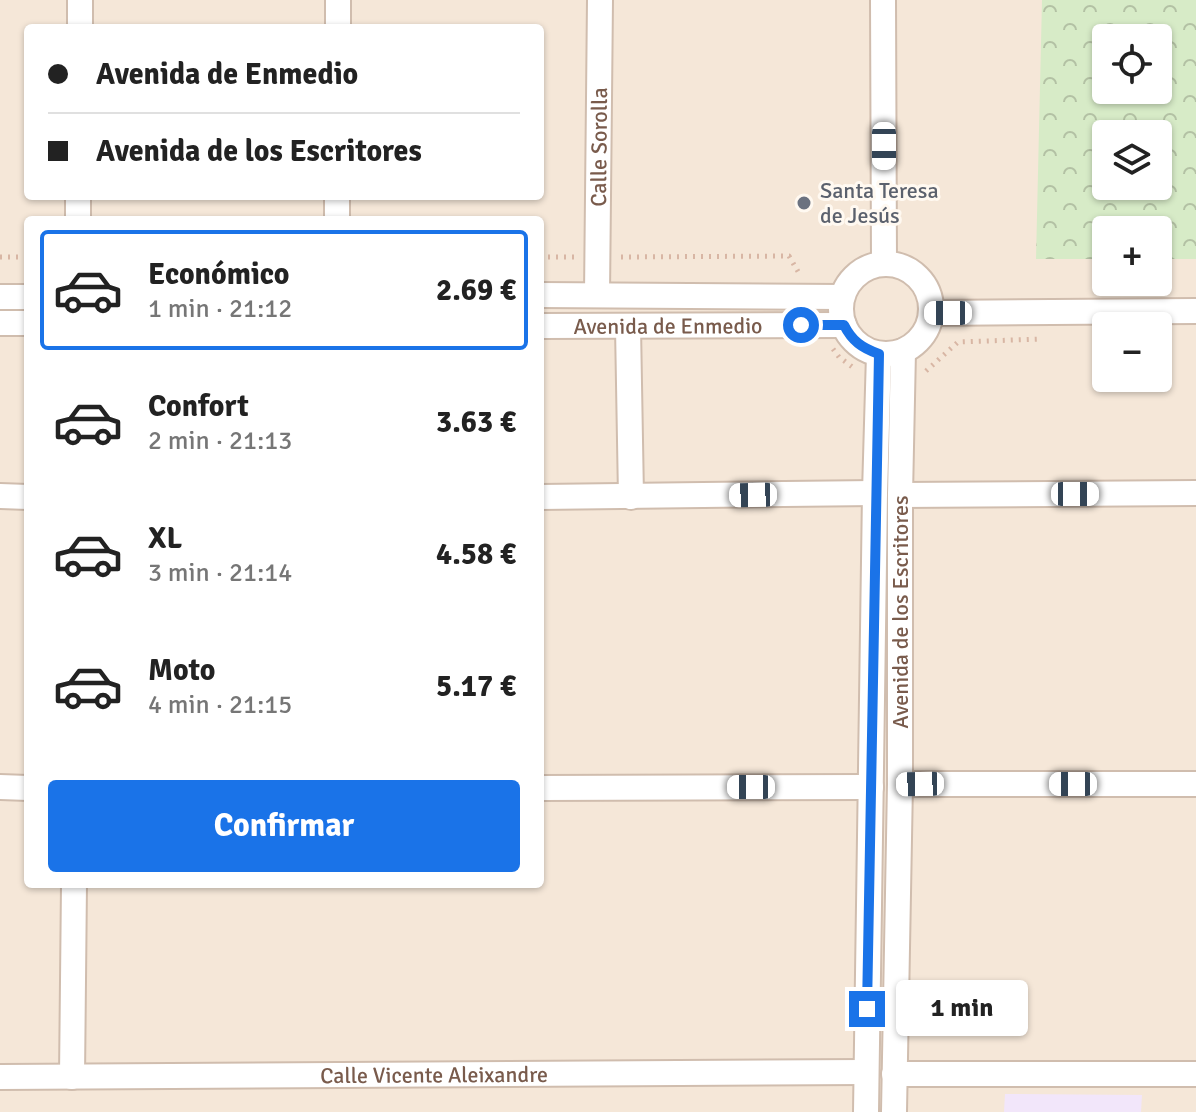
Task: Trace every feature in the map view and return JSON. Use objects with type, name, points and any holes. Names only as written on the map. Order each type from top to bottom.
[{"type":"street","points":[[80,0],[80,24]]},
{"type":"street","points":[[338,0],[338,24]]},
{"type":"street","name":"Calle Sorolla","points":[[597,295],[600,0]]},
{"type":"street","points":[[883,0],[884,264]]},
{"type":"street","points":[[884,264],[899,265],[922,282],[931,313],[924,334],[915,344],[891,352],[858,344],[849,335],[841,311],[842,297],[857,273],[870,266],[884,264]]},
{"type":"street","name":"Avenida de Enmedio","points":[[544,295],[842,297]]},
{"type":"street","points":[[0,297],[24,297]]},
{"type":"street","points":[[931,313],[1196,311]]},
{"type":"street","points":[[0,323],[24,323]]},
{"type":"street","name":"Avenida de Enmedio","points":[[544,326],[844,325]]},
{"type":"street","points":[[628,327],[631,497]]},
{"type":"street","name":"Avenida de los Escritores","points":[[866,1112],[875,493],[891,352]]},
{"type":"street","name":"Avenida de los Escritores","points":[[891,352],[900,495],[900,784],[894,1112]]},
{"type":"street","points":[[544,497],[875,493]]},
{"type":"street","points":[[900,495],[1196,493]]},
{"type":"street","points":[[0,496],[24,497]]},
{"type":"street","points":[[900,784],[1196,784]]},
{"type":"street","points":[[0,787],[24,788]]},
{"type":"street","points":[[544,788],[871,787]]},
{"type":"street","points":[[72,1077],[74,888]]},
{"type":"street","name":"Calle Vicente Aleixandre","points":[[0,1077],[866,1072]]},
{"type":"street","points":[[894,1074],[1196,1074]]},
{"type":"path","points":[[0,257],[24,257]]},
{"type":"path","points":[[926,382],[926,371],[958,342],[1047,339]]},
{"type":"shaded area","points":[[0,0],[1196,0],[1196,1112],[0,1112]]},
{"type":"shaded area","points":[[1005,1094],[1142,1095],[1141,1112],[1004,1112]]},
{"type":"green space","points":[[1042,0],[1196,0],[1196,259],[1172,259],[1172,216],[1092,216],[1092,259],[1036,259]]},
{"type":"place","name":"Santa Teresa de Jesús","points":[[804,203]]},
{"type":"route","points":[[801,325],[844,325],[858,344],[879,354],[867,1009]]}]
